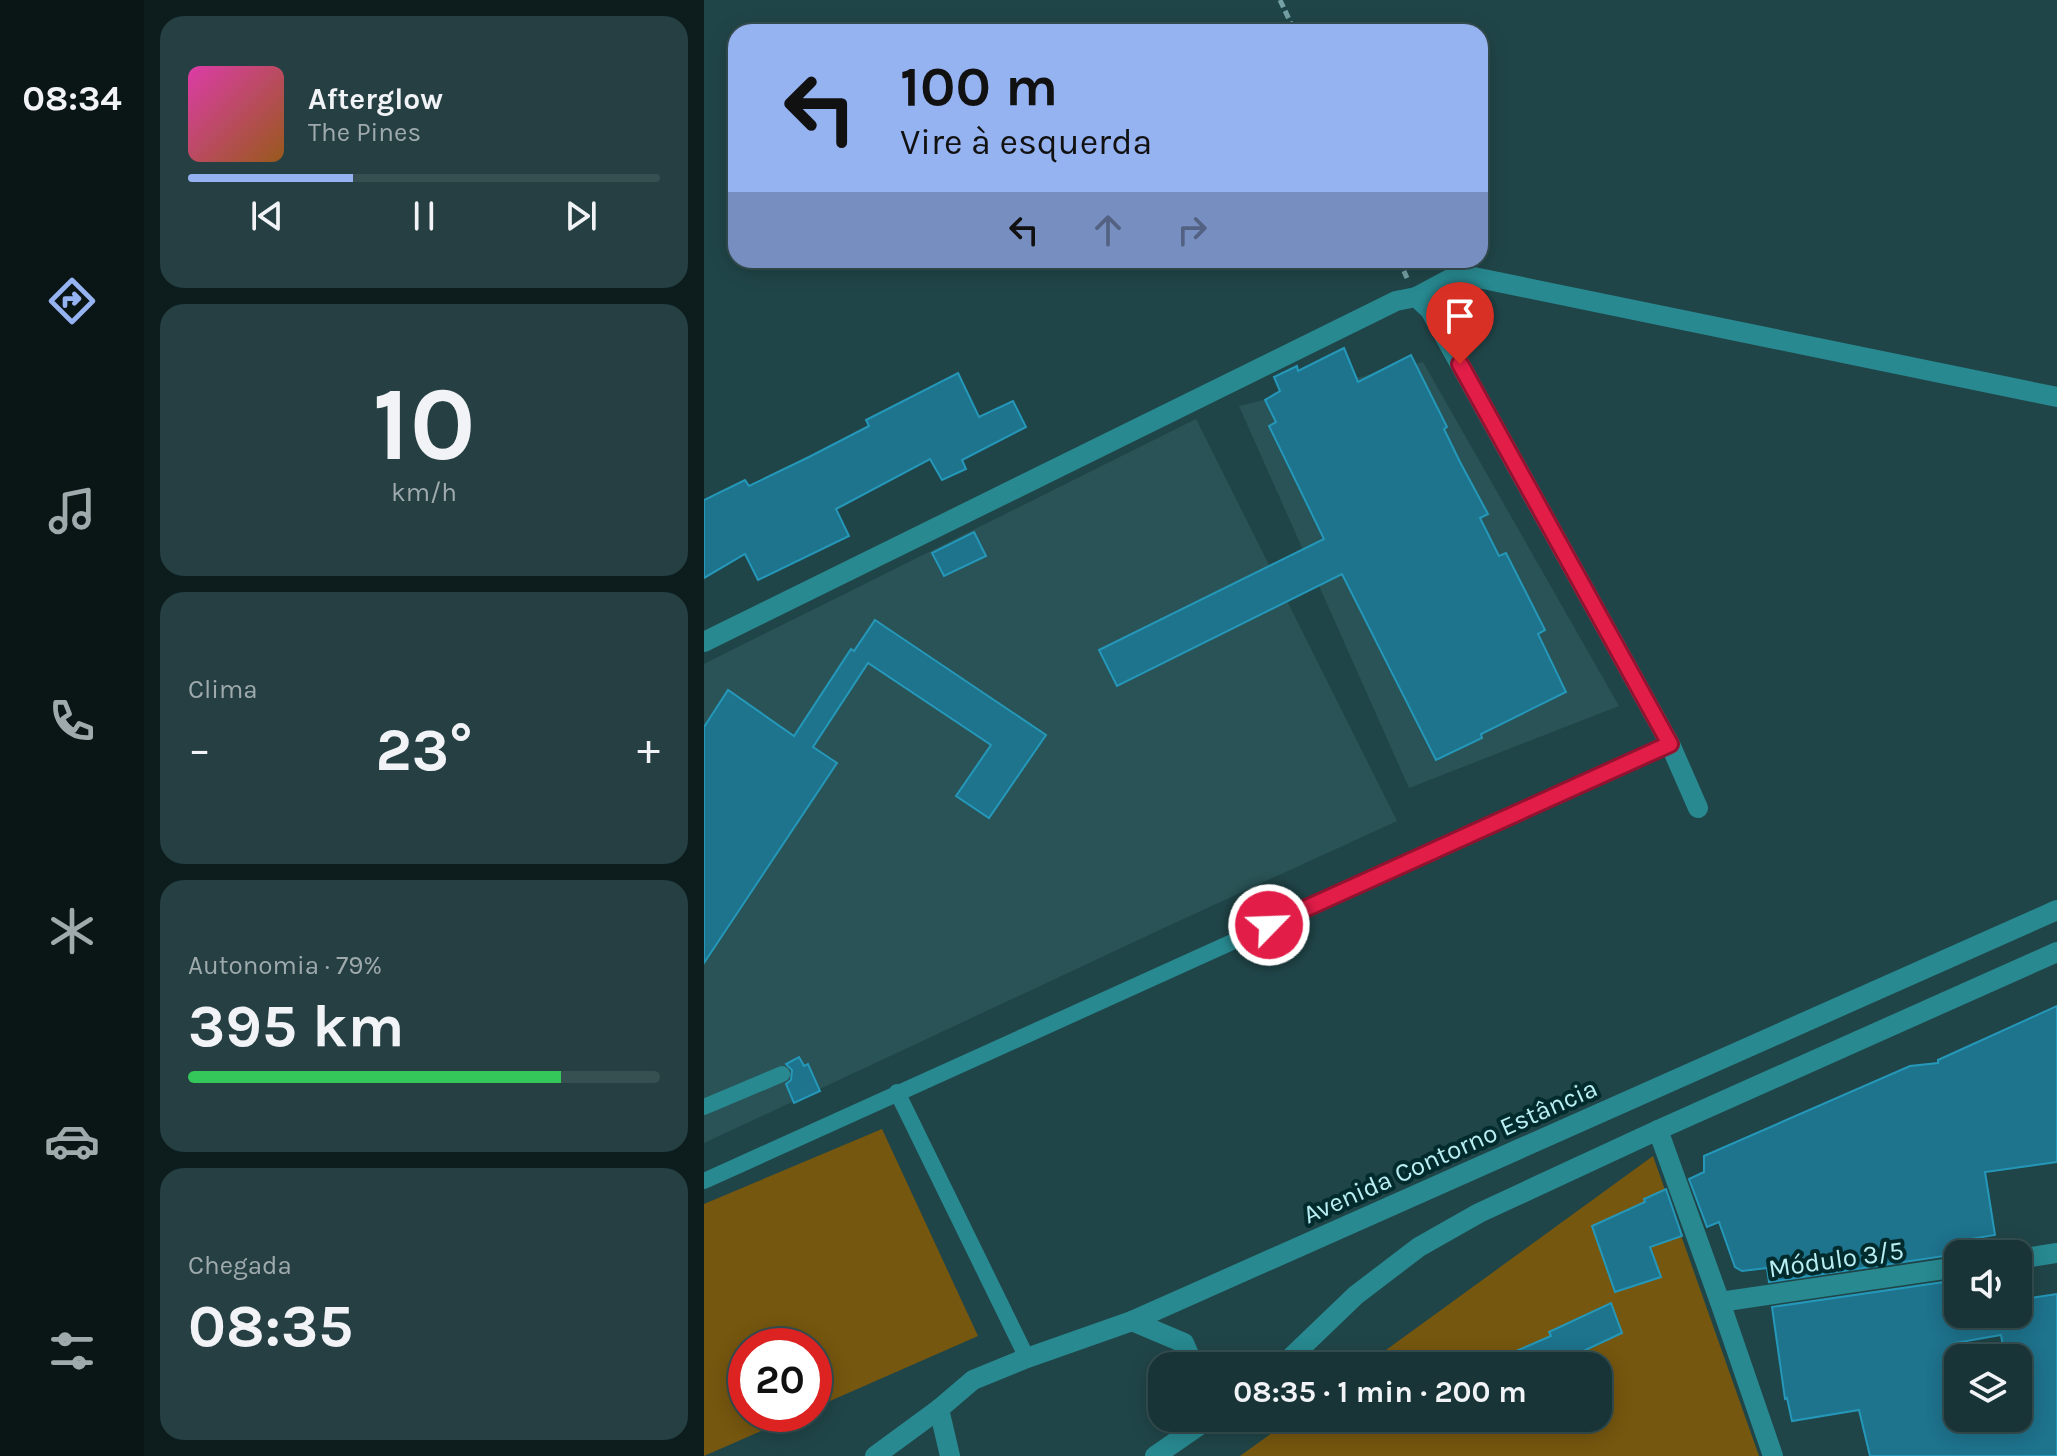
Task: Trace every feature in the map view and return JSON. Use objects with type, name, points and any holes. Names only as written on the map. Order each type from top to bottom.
[{"type":"street","points":[[704,642],[1396,301],[1416,297],[1459,274],[2057,397]]},
{"type":"street","points":[[1416,297],[1430,310],[1670,744],[1698,808]]},
{"type":"street","name":"Avenida Contorno Estância","points":[[875,1456],[973,1380],[1132,1321],[2057,910]]},
{"type":"street","points":[[1297,1352],[1356,1295],[1419,1247],[1479,1213],[2057,952]]},
{"type":"street","points":[[1658,1130],[1773,1456]]},
{"type":"street","points":[[2032,1257],[2057,1253]]},
{"type":"street","name":"Módulo 3/5","points":[[1720,1302],[1944,1269]]},
{"type":"street","points":[[1132,1321],[1184,1343],[1188,1352]]},
{"type":"street","points":[[939,1409],[950,1456]]},
{"type":"street","points":[[1155,1456],[1184,1432]]},
{"type":"lane","points":[[704,1181],[1670,744]]},
{"type":"lane","points":[[704,1107],[782,1074]]},
{"type":"lane","points":[[897,1092],[1027,1358]]},
{"type":"path","points":[[1280,0],[1291,24]]},
{"type":"shaded area","points":[[1423,362],[1619,706],[1409,788],[1239,406]]},
{"type":"shaded area","points":[[1196,419],[1397,821],[704,1143],[704,664]]},
{"type":"shaded area","points":[[882,1129],[978,1336],[832,1400],[832,1328],[728,1328],[728,1432],[759,1432],[704,1456],[704,1204]]},
{"type":"shaded area","points":[[1653,1156],[1759,1456],[1240,1456],[1273,1432],[1612,1432],[1612,1352],[1383,1352]]},
{"type":"building","points":[[1344,348],[1358,382],[1411,355],[1447,427],[1444,429],[1488,514],[1480,518],[1499,556],[1506,553],[1545,630],[1538,634],[1566,692],[1436,760],[1342,574],[1117,686],[1099,650],[1324,539],[1269,426],[1276,422],[1265,400],[1280,391],[1274,377],[1297,366],[1298,371]]},
{"type":"building","points":[[958,373],[979,417],[1013,401],[1026,427],[962,460],[966,469],[942,480],[930,459],[836,509],[849,536],[758,580],[745,554],[704,578],[704,500],[745,480],[749,486],[809,457],[869,426],[866,420]]},
{"type":"building","points":[[974,532],[986,556],[944,576],[932,553]]},
{"type":"building","points":[[875,620],[1046,735],[989,818],[956,796],[991,745],[868,663],[813,747],[837,763],[704,963],[704,727],[728,690],[794,736],[851,649],[854,651]]},
{"type":"building","points":[[2057,1006],[2057,1162],[1985,1172],[1995,1235],[1944,1240],[1944,1256],[1769,1282],[1767,1268],[1742,1271],[1735,1267],[1719,1222],[1707,1227],[1689,1179],[1704,1172],[1704,1156],[1910,1066],[1938,1063],[1938,1060]]},
{"type":"building","points":[[799,1057],[804,1066],[808,1064],[820,1091],[794,1103],[786,1084],[791,1080],[792,1070],[786,1064]]},
{"type":"building","points":[[1666,1189],[1682,1236],[1650,1247],[1661,1277],[1615,1292],[1592,1226]]},
{"type":"building","points":[[1944,1282],[1944,1328],[2032,1328],[2032,1298],[2057,1294],[2057,1456],[1870,1456],[1859,1410],[1792,1421],[1785,1399],[1772,1307]]},
{"type":"building","points":[[1611,1303],[1622,1333],[1581,1352],[1514,1352],[1551,1336],[1549,1332]]},
{"type":"route","points":[[1269,925],[1670,744],[1460,364]]}]
